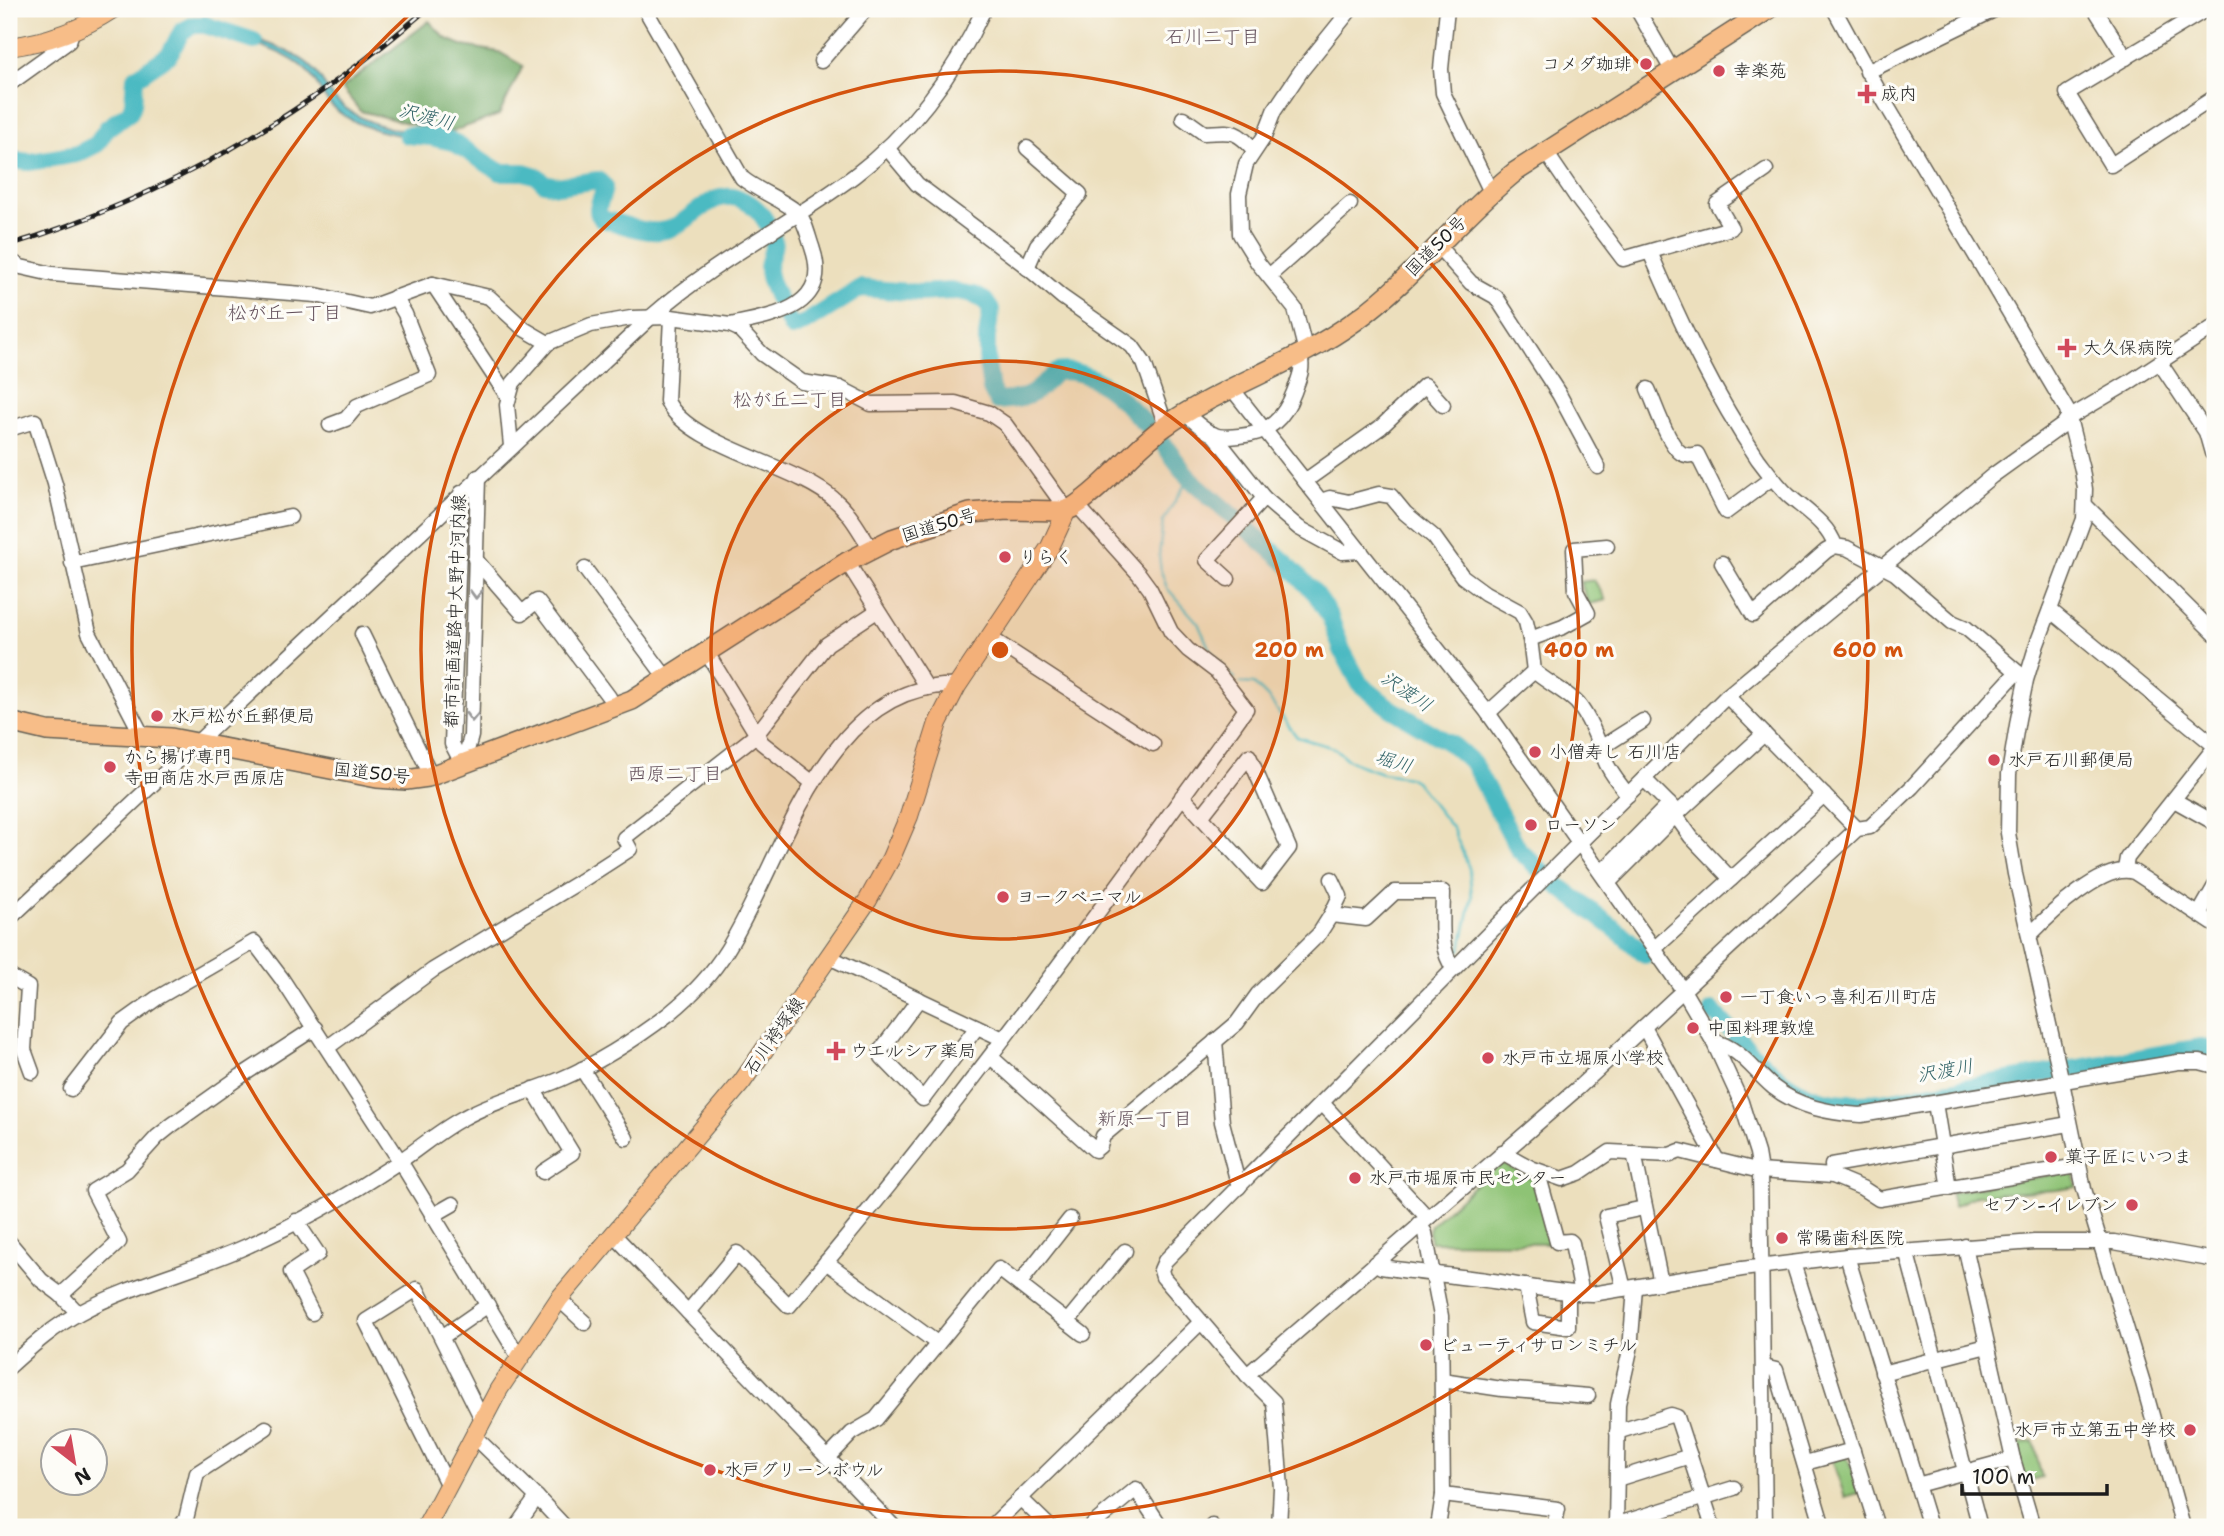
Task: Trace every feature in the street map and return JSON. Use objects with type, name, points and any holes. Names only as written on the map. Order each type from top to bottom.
[{"type":"highway","name":"国道50号","points":[[9,722],[47,731],[142,735],[199,743],[377,778],[406,780],[428,777],[614,709],[667,679],[871,549],[913,531],[970,513],[1072,508],[1166,426],[1303,354],[1342,330],[1379,302],[1491,192],[1545,151],[1769,9]]},
{"type":"main road","points":[[9,47],[30,45],[72,32],[113,9]]},
{"type":"main road","name":"石川袴塚線","points":[[426,1527],[482,1419],[519,1357],[559,1299],[742,1082],[868,900],[891,858],[909,816],[937,723],[957,686],[1050,547],[1072,508]]},
{"type":"street","points":[[645,9],[742,178],[798,213],[815,255],[816,270],[811,292],[792,308],[730,325]]},
{"type":"street","points":[[821,61],[866,9]]},
{"type":"street","points":[[11,912],[199,743],[461,493],[652,316],[740,251],[856,174],[887,148],[940,86],[984,9]]},
{"type":"street","points":[[1213,434],[1237,436],[1266,431],[1278,422],[1290,401],[1303,366],[1295,309],[1240,234],[1241,180],[1254,150],[1264,137],[1274,111],[1294,81],[1351,9]]},
{"type":"street","points":[[1447,9],[1441,69],[1443,93],[1491,192]]},
{"type":"street","points":[[1637,9],[1672,70]]},
{"type":"street","points":[[1834,9],[1867,72],[2067,410],[2067,419],[2082,470],[2086,506],[2076,544],[2021,676],[2007,813],[2012,862],[2078,1166],[2183,1527]]},
{"type":"street","points":[[1867,72],[1996,9]]},
{"type":"street","points":[[2095,9],[2126,58]]},
{"type":"street","points":[[2207,9],[2067,93],[2111,165],[2215,97]]},
{"type":"street","points":[[9,84],[69,41],[72,32]]},
{"type":"street","points":[[1183,118],[1204,133],[1229,131],[1240,134],[1254,150]]},
{"type":"street","points":[[887,148],[917,184],[1062,297],[1122,337],[1139,354],[1154,387],[1166,426]]},
{"type":"street","points":[[1027,148],[1080,194],[1037,246],[1027,268]]},
{"type":"street","points":[[1545,151],[1623,259],[1731,228],[1717,204],[1766,170]]},
{"type":"street","points":[[1269,275],[1350,204]]},
{"type":"street","points":[[1437,245],[1471,283],[1496,297],[1559,394],[1598,467]]},
{"type":"street","points":[[1650,251],[1681,325],[1726,408],[1772,478],[1833,538],[1835,546]]},
{"type":"street","points":[[9,260],[21,267],[52,274],[316,295],[370,307],[433,284],[489,298],[524,330],[548,343]]},
{"type":"street","points":[[433,284],[508,397]]},
{"type":"street","points":[[330,425],[346,419],[357,406],[429,375],[405,314],[395,297]]},
{"type":"street","points":[[512,446],[508,397],[513,383],[548,343],[591,326],[652,316],[730,325],[739,329],[762,354],[802,382],[841,388],[871,404],[955,403],[989,413],[1005,424],[1072,508],[1139,574],[1150,589],[1171,632],[1188,650],[1217,672],[1245,709],[991,1057],[877,1203],[789,1306],[737,1253],[688,1312]]},
{"type":"street","points":[[671,317],[667,401],[672,411],[695,428],[745,456],[794,473],[837,501],[871,549]]},
{"type":"street","points":[[1279,1527],[1281,1488],[1276,1410],[1270,1396],[1247,1375],[1163,1277],[1162,1266],[1546,875],[1727,696],[1882,565],[1992,476],[2063,425],[2067,419],[2215,326]]},
{"type":"street","points":[[2160,363],[2206,432],[2215,456]]},
{"type":"street","points":[[1305,481],[1381,428],[1425,385],[1443,405]]},
{"type":"street","points":[[1648,389],[1674,445],[1680,453],[1688,456],[1698,454],[1726,512],[1772,478]]},
{"type":"street","points":[[1233,390],[1488,713],[1655,948],[1713,1041],[1747,1118],[1760,1171],[1765,1527]]},
{"type":"street","points":[[1186,414],[1213,434],[1264,498],[1300,528],[1343,552],[1362,551]]},
{"type":"street","points":[[9,429],[35,421],[55,484],[89,633],[142,735]]},
{"type":"street","name":"都市計画道路中大野中河内線","points":[[463,765],[471,736],[478,477]]},
{"type":"street","name":"都市計画道路中大野中河内線","points":[[461,493],[452,744],[463,765]]},
{"type":"street","points":[[1321,501],[1330,498],[1349,502],[1379,494],[1391,496],[1405,513],[1434,537],[1462,576],[1485,593],[1520,612],[1526,622],[1534,671],[1572,697],[1580,706],[1602,747],[1613,776],[1628,795]]},
{"type":"street","points":[[1228,579],[1207,560],[1264,498]]},
{"type":"street","points":[[2086,506],[2215,634]]},
{"type":"street","points":[[72,563],[290,517]]},
{"type":"street","points":[[461,542],[523,613],[537,601],[609,697],[614,709]]},
{"type":"street","points":[[1530,639],[1588,613],[1576,591],[1574,550],[1606,546]]},
{"type":"street","points":[[1722,563],[1753,615],[1826,551],[1835,546],[1847,548],[1895,573],[1952,622],[1966,628],[2021,676]]},
{"type":"street","points":[[847,562],[927,688]]},
{"type":"street","points":[[585,569],[667,679]]},
{"type":"street","points":[[2050,610],[2215,746],[2127,858],[2125,869]]},
{"type":"street","points":[[328,1047],[433,970],[629,849],[624,838],[756,735],[827,644],[877,611]]},
{"type":"street","points":[[362,634],[426,765],[428,777]]},
{"type":"street","points":[[989,637],[1153,744]]},
{"type":"street","points":[[707,653],[762,743],[813,783]]},
{"type":"street","points":[[1488,713],[1534,671]]},
{"type":"street","points":[[1247,1375],[1578,1088],[1857,830],[1870,827],[2021,676]]},
{"type":"street","points":[[9,1367],[36,1343],[78,1313],[158,1278],[247,1247],[368,1182],[465,1116],[496,1101],[582,1069],[660,1020],[685,1000],[708,976],[736,933],[813,783],[864,718],[906,694],[927,688],[957,686]]},
{"type":"street","points":[[1727,696],[1857,830]]},
{"type":"street","points":[[1602,747],[1643,721]]},
{"type":"street","points":[[1606,877],[1674,811],[1764,734]]},
{"type":"street","points":[[1182,796],[1201,817],[1262,883],[1289,848],[1249,756],[1201,817]]},
{"type":"street","points":[[1644,779],[1674,811],[1691,837],[1731,879]]},
{"type":"street","points":[[1655,948],[1824,795]]},
{"type":"street","points":[[2174,800],[2215,823]]},
{"type":"street","points":[[2029,936],[2064,901],[2107,875],[2125,869],[2134,872],[2215,925]]},
{"type":"street","points":[[991,1057],[1095,1150],[1100,1146],[1103,1136],[1237,1023],[1258,994],[1318,934],[1340,896],[1332,880]]},
{"type":"street","points":[[2199,914],[2215,886]]},
{"type":"street","points":[[1331,915],[1366,919],[1395,892],[1443,892],[1443,946],[1447,960],[1454,969]]},
{"type":"street","points":[[71,1089],[122,1023],[156,998],[254,942],[272,963],[401,1161],[519,1357]]},
{"type":"street","points":[[829,957],[1003,1039]]},
{"type":"street","points":[[9,976],[28,987],[24,1051],[32,1072]]},
{"type":"street","points":[[919,999],[881,1050],[882,1057],[923,1099],[977,1027]]},
{"type":"street","points":[[1644,1027],[1717,1160]]},
{"type":"street","points":[[61,1294],[119,1242],[93,1191],[127,1170],[157,1137],[187,1114],[315,1028]]},
{"type":"street","points":[[1215,1041],[1222,1122],[1238,1187]]},
{"type":"street","points":[[1713,1041],[1733,1048],[1774,1088],[1804,1105],[1820,1110],[1861,1115],[1935,1103],[2060,1074],[2178,1062],[2200,1062],[2215,1066]]},
{"type":"street","points":[[582,1069],[626,1138]]},
{"type":"street","points":[[533,1089],[572,1153],[543,1172]]},
{"type":"street","points":[[1322,1103],[1423,1221],[1441,1316],[1443,1495],[1438,1527]]},
{"type":"street","points":[[1935,1103],[1949,1188]]},
{"type":"street","points":[[1833,1176],[1832,1165],[2069,1124]]},
{"type":"street","points":[[1502,1152],[1531,1168],[1562,1178],[1579,1173],[1610,1152],[1670,1155],[1680,1151],[1760,1171],[1833,1176],[1862,1188],[1879,1199],[2078,1166]]},
{"type":"street","points":[[1634,1153],[1661,1283]]},
{"type":"street","points":[[1526,1286],[1533,1322],[1568,1327],[1575,1294],[1572,1243],[1558,1242],[1541,1184]]},
{"type":"street","points":[[432,1216],[453,1204]]},
{"type":"street","points":[[1644,1208],[1606,1216],[1630,1289],[1630,1350],[1618,1405],[1615,1526],[1734,1488]]},
{"type":"street","points":[[1019,1284],[1070,1220]]},
{"type":"street","points":[[296,1221],[318,1254],[290,1272],[312,1313]]},
{"type":"street","points":[[613,1234],[894,1527]]},
{"type":"street","points":[[9,1242],[41,1280],[61,1294],[78,1313]]},
{"type":"street","points":[[1375,1263],[1381,1267],[1575,1294],[1630,1289],[1847,1256],[2034,1242],[2114,1242],[2215,1260]]},
{"type":"street","points":[[1965,1246],[2013,1459],[2033,1527]]},
{"type":"street","points":[[1906,1250],[1980,1527]]},
{"type":"street","points":[[1067,1322],[1125,1251]]},
{"type":"street","points":[[1847,1256],[1930,1527]]},
{"type":"street","points":[[826,1262],[937,1343]]},
{"type":"street","points":[[1793,1263],[1877,1527]]},
{"type":"street","points":[[828,1458],[852,1433],[876,1419],[999,1269],[1083,1334]]},
{"type":"street","points":[[448,1486],[366,1321],[417,1289],[482,1419]]},
{"type":"street","points":[[559,1299],[584,1323]]},
{"type":"street","points":[[442,1337],[488,1305]]},
{"type":"street","points":[[991,1527],[1201,1322]]},
{"type":"street","points":[[1882,1373],[1987,1346]]},
{"type":"street","points":[[1764,1367],[1776,1370],[1823,1527]]},
{"type":"street","points":[[1442,1380],[1502,1389],[1588,1396]]},
{"type":"street","points":[[1617,1432],[1671,1415],[1676,1417],[1713,1527]]},
{"type":"street","points":[[180,1527],[186,1519],[197,1473],[266,1428]]},
{"type":"street","points":[[474,1436],[537,1496],[565,1527]]},
{"type":"street","points":[[1805,1463],[1853,1450]]},
{"type":"street","points":[[1616,1479],[1690,1456]]},
{"type":"street","points":[[1917,1485],[2013,1459]]},
{"type":"street","points":[[1091,1527],[1136,1489],[1161,1527]]},
{"type":"street","points":[[1443,1495],[1558,1509],[1554,1527]]},
{"type":"street","points":[[516,1527],[537,1496]]},
{"type":"street","points":[[1020,1498],[1049,1527]]},
{"type":"street","points":[[871,1527],[883,1516]]},
{"type":"green space","points":[[429,21],[445,38],[464,46],[499,52],[523,66],[499,115],[448,133],[360,111],[342,88]]},
{"type":"green space","points":[[1594,580],[1606,600],[1589,604],[1580,582]]},
{"type":"green space","points":[[1500,1162],[1537,1182],[1554,1243],[1430,1242],[1431,1225]]},
{"type":"green space","points":[[2074,1171],[2077,1187],[1977,1195],[1954,1206],[1950,1192]]},
{"type":"green space","points":[[2033,1441],[2042,1478],[2023,1483],[2013,1446]]},
{"type":"green space","points":[[1847,1456],[1861,1492],[1845,1497],[1832,1460]]},
{"type":"water","points":[[233,31],[281,49],[307,63],[333,97],[358,116],[393,129],[431,134],[430,139],[377,130],[351,120],[330,104],[309,73],[297,63],[270,49],[232,36]]},
{"type":"waterway","name":"沢渡川","points":[[9,160],[30,162],[77,154],[97,144],[107,128],[130,112],[135,78],[169,55],[182,31],[194,25],[205,25],[254,41]]},
{"type":"waterway","name":"沢渡川","points":[[407,135],[453,142],[500,172],[524,172],[537,176],[544,183],[557,186],[598,180],[604,186],[598,207],[602,219],[638,229],[660,231],[671,228],[721,198],[732,197],[745,201],[759,212],[771,232],[773,245],[768,265],[769,275],[792,328],[807,322],[861,288],[920,293],[951,291],[974,295],[985,301],[991,310],[987,363],[991,389],[997,401],[1025,397],[1036,391],[1056,372],[1070,371],[1083,374],[1107,387],[1147,425]]},
{"type":"waterway","name":"沢渡川","points":[[1164,445],[1189,478],[1285,562],[1316,594],[1330,617],[1342,650],[1360,684],[1390,708],[1454,746],[1473,763],[1519,850],[1552,881],[1645,955]]},
{"type":"waterway","name":"堀川","points":[[1189,478],[1163,521],[1159,556],[1161,571],[1167,588],[1198,623],[1210,650],[1235,678]]},
{"type":"waterway","name":"堀川","points":[[1240,683],[1254,684],[1269,699],[1297,737],[1334,748],[1359,765],[1415,781],[1453,829],[1469,868],[1472,897],[1461,948],[1453,956]]},
{"type":"waterway","name":"沢渡川","points":[[1712,1011],[1783,1081],[1817,1098],[1841,1103],[1880,1102],[2201,1047],[2215,1049]]},
{"type":"railway","points":[[9,245],[122,203],[177,178],[230,149],[332,84],[427,9]]},
{"type":"place","name":"コメダ珈琲","points":[[1646,64]]},
{"type":"place","name":"幸楽苑","points":[[1719,71]]},
{"type":"place","name":"成内","points":[[1867,94]]},
{"type":"place","name":"大久保病院","points":[[2067,348]]},
{"type":"place","name":"りらく","points":[[1005,557]]},
{"type":"place","name":"水戸松が丘郵便局","points":[[157,716]]},
{"type":"place","name":"小僧寿し 石川店","points":[[1535,752]]},
{"type":"place","name":"水戸石川郵便局","points":[[1994,760]]},
{"type":"place","name":"から揚げ専門 寺田商店水戸西原店","points":[[110,767]]},
{"type":"place","name":"ローソン","points":[[1531,825]]},
{"type":"place","name":"ヨークベニマル","points":[[1003,897]]},
{"type":"place","name":"一丁食いっ喜利石川町店","points":[[1726,997]]},
{"type":"place","name":"中国料理敦煌","points":[[1693,1028]]},
{"type":"place","name":"ウエルシア薬局","points":[[836,1051]]},
{"type":"place","name":"水戸市立堀原小学校","points":[[1488,1058]]},
{"type":"place","name":"菓子匠にいつま","points":[[2051,1157]]},
{"type":"place","name":"水戸市堀原市民センター","points":[[1355,1178]]},
{"type":"place","name":"セブン-イレブン","points":[[2132,1205]]},
{"type":"place","name":"常陽歯科医院","points":[[1782,1238]]},
{"type":"place","name":"ビューティサロンミチル","points":[[1426,1345]]},
{"type":"place","name":"水戸市立第五中学校","points":[[2190,1430]]},
{"type":"place","name":"水戸グリーンボウル","points":[[710,1470]]},
{"type":"district","name":"石川二丁目","points":[[1213,36]]},
{"type":"district","name":"松が丘一丁目","points":[[285,312]]},
{"type":"district","name":"松が丘二丁目","points":[[790,399]]},
{"type":"district","name":"西原二丁目","points":[[675,773]]},
{"type":"district","name":"新原一丁目","points":[[1145,1118]]}]
